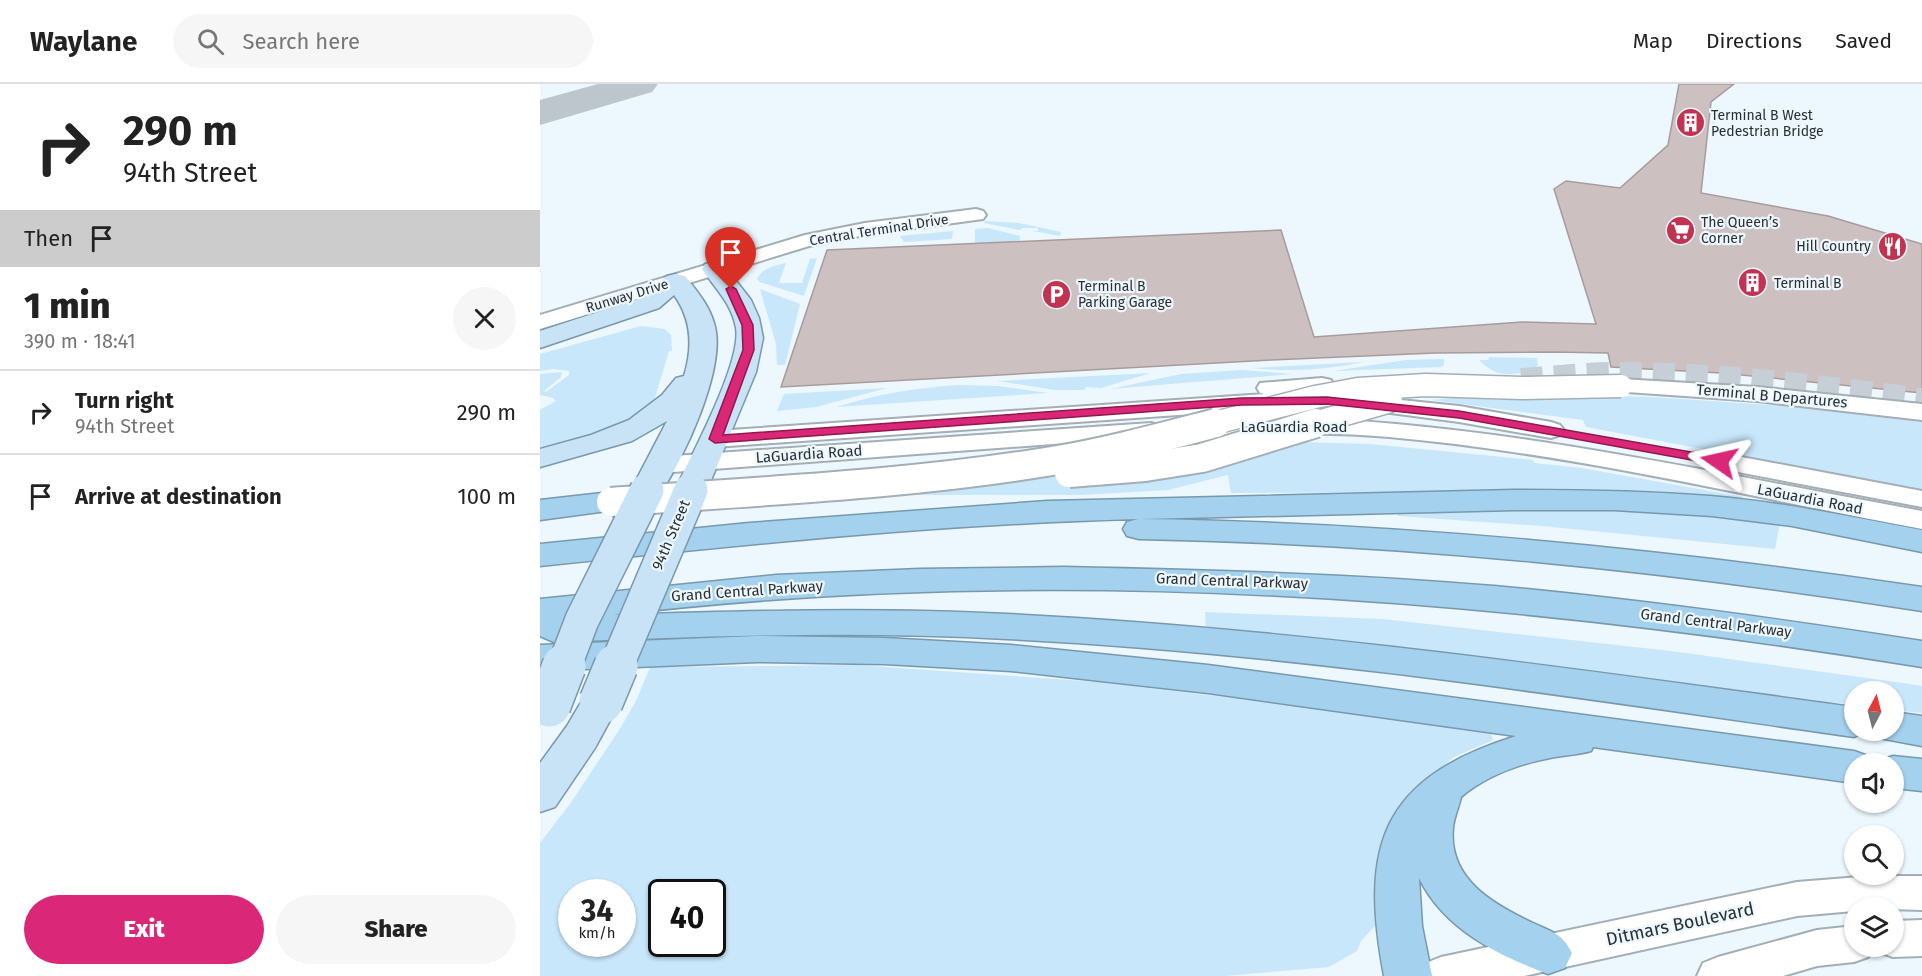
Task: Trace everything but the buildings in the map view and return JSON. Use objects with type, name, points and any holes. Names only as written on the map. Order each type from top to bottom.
[{"type":"highway","points":[[540,555],[748,533],[1057,510],[1514,500],[1614,500],[1712,506],[1792,516],[1922,541]]},
{"type":"highway","points":[[540,508],[611,502]]},
{"type":"highway","points":[[540,555],[656,544],[875,532],[1069,528],[1194,530],[1372,538],[1579,554],[1782,577],[1922,599]]},
{"type":"highway","name":"Grand Central Parkway","points":[[540,611],[687,594],[826,585],[1005,578],[1188,579],[1387,589],[1547,603],[1768,629],[1922,654]]},
{"type":"highway","points":[[540,629],[789,623],[928,624],[1088,631],[1221,642],[1435,665],[1844,721]]},
{"type":"highway","points":[[540,658],[757,649],[884,651],[1034,660],[1208,679],[1844,765]]},
{"type":"highway","points":[[1904,729],[1922,731]]},
{"type":"highway","points":[[1408,976],[1402,949],[1398,911],[1400,856],[1404,839],[1419,813],[1471,769],[1504,754],[1563,740],[1620,741],[1844,766]]},
{"type":"highway","points":[[1904,773],[1922,775]]},
{"type":"highway","points":[[1451,784],[1439,801],[1430,828],[1431,855],[1442,878],[1461,904],[1493,925],[1548,953]]},
{"type":"main road","name":"94th Street","points":[[540,795],[581,737],[601,702],[746,361],[750,338],[748,325],[731,289],[714,269]]},
{"type":"main road","points":[[540,342],[650,303],[676,281],[695,309],[703,343],[689,402],[582,620],[545,714]]},
{"type":"main road","points":[[540,342],[617,322],[648,317],[679,319],[703,343]]},
{"type":"main road","points":[[540,458],[620,437],[651,420],[678,396],[703,343]]},
{"type":"main road","points":[[540,463],[658,466],[703,463]]},
{"type":"street","name":"Central Terminal Drive","points":[[714,269],[771,250],[837,234],[976,215]]},
{"type":"street","name":"Runway Drive","points":[[540,322],[714,269]]},
{"type":"street","points":[[1107,412],[1178,397],[1322,385]]},
{"type":"street","name":"Terminal B Departures","points":[[889,482],[1040,462],[1136,444],[1304,400],[1358,389],[1426,385],[1522,388],[1621,386],[1779,396],[1922,412]]},
{"type":"street","points":[[611,502],[1164,465],[1218,454],[1352,411],[1432,393]]},
{"type":"street","name":"LaGuardia Road","points":[[703,463],[1107,412],[1288,400],[1387,405],[1539,427],[1922,499]]},
{"type":"street","name":"LaGuardia Road","points":[[703,463],[1228,426],[1318,425],[1414,431],[1504,442],[1922,520]]},
{"type":"street","name":"Ditmars Boulevard","points":[[1442,976],[1797,899],[1872,893],[1922,893]]},
{"type":"street","points":[[1904,939],[1922,938]]},
{"type":"street","points":[[1718,976],[1817,948],[1844,945]]},
{"type":"shaded area","points":[[985,221],[1019,223],[1061,232],[1060,236],[1033,231],[1038,231],[1038,228],[1019,230],[984,223]]},
{"type":"shaded area","points":[[988,228],[1020,236],[1020,241],[975,243],[975,229]]},
{"type":"shaded area","points":[[953,231],[952,239],[904,242],[900,236]]},
{"type":"shaded area","points":[[817,258],[804,296],[760,282],[757,279],[766,269],[786,263],[779,283],[802,283],[810,259]]},
{"type":"shaded area","points":[[760,289],[800,304],[785,365],[777,365],[776,344]]},
{"type":"shaded area","points":[[641,326],[665,329],[671,335],[672,351],[669,351],[653,404],[609,437],[540,447],[540,410],[556,401],[540,395],[540,374],[562,372],[561,377],[544,391],[546,392],[569,375],[569,371],[553,369],[540,371],[540,354]]},
{"type":"shaded area","points":[[1489,357],[1537,358],[1538,366],[1515,374],[1500,373],[1479,360],[1488,360]]},
{"type":"shaded area","points":[[1444,359],[1444,365],[1441,367],[1333,371],[1406,360]]},
{"type":"shaded area","points":[[1364,362],[1308,370],[1251,368]]},
{"type":"shaded area","points":[[1242,370],[1293,374],[1110,389],[1181,374]]},
{"type":"shaded area","points":[[1151,373],[1101,388],[1086,387],[1084,390],[1055,390],[998,381]]},
{"type":"shaded area","points":[[958,385],[998,386],[1048,393],[836,407],[897,392]]},
{"type":"shaded area","points":[[887,388],[816,407],[777,411],[784,394]]},
{"type":"shaded area","points":[[1507,393],[1652,397],[1827,409],[1922,422],[1922,490],[1586,427],[1583,420],[1431,400]]},
{"type":"shaded area","points":[[1219,440],[1370,444],[1533,460],[1534,463],[1582,468],[1743,497],[1741,500],[1518,492],[1231,493],[1228,475],[1168,490],[1081,495],[889,495],[1028,450]]},
{"type":"shaded area","points":[[1624,510],[1701,513],[1780,523],[1775,549],[1542,526],[1398,516],[1397,511]]},
{"type":"shaded area","points":[[1205,612],[1383,619],[1671,651],[1888,681],[1844,681],[1844,704],[1206,629]]},
{"type":"shaded area","points":[[857,665],[1099,682],[1490,729],[1493,740],[1454,757],[1411,792],[1402,805],[1376,889],[1375,926],[1361,941],[1357,951],[1329,967],[1225,976],[540,976],[540,843],[570,804],[637,699],[650,667]]},
{"type":"shaded area","points":[[1904,683],[1922,686],[1922,713],[1904,711]]},
{"type":"taxiway","points":[[540,113],[639,84]]},
{"type":"tunnel","points":[[1521,379],[1605,373],[1693,375],[1808,385],[1922,399]]},
{"type":"place","name":"Terminal B West Pedestrian Bridge","points":[[1690,123]]},
{"type":"place","name":"The Queen’s Corner","points":[[1680,230]]},
{"type":"place","name":"Hill Country","points":[[1892,246]]},
{"type":"place","name":"Terminal B","points":[[1753,283]]},
{"type":"place","name":"Terminal B Parking Garage","points":[[1057,294]]},
{"type":"route","points":[[731,289],[741,306],[750,338],[746,361],[715,439],[1242,402],[1327,400],[1459,414],[1719,461]]}]
